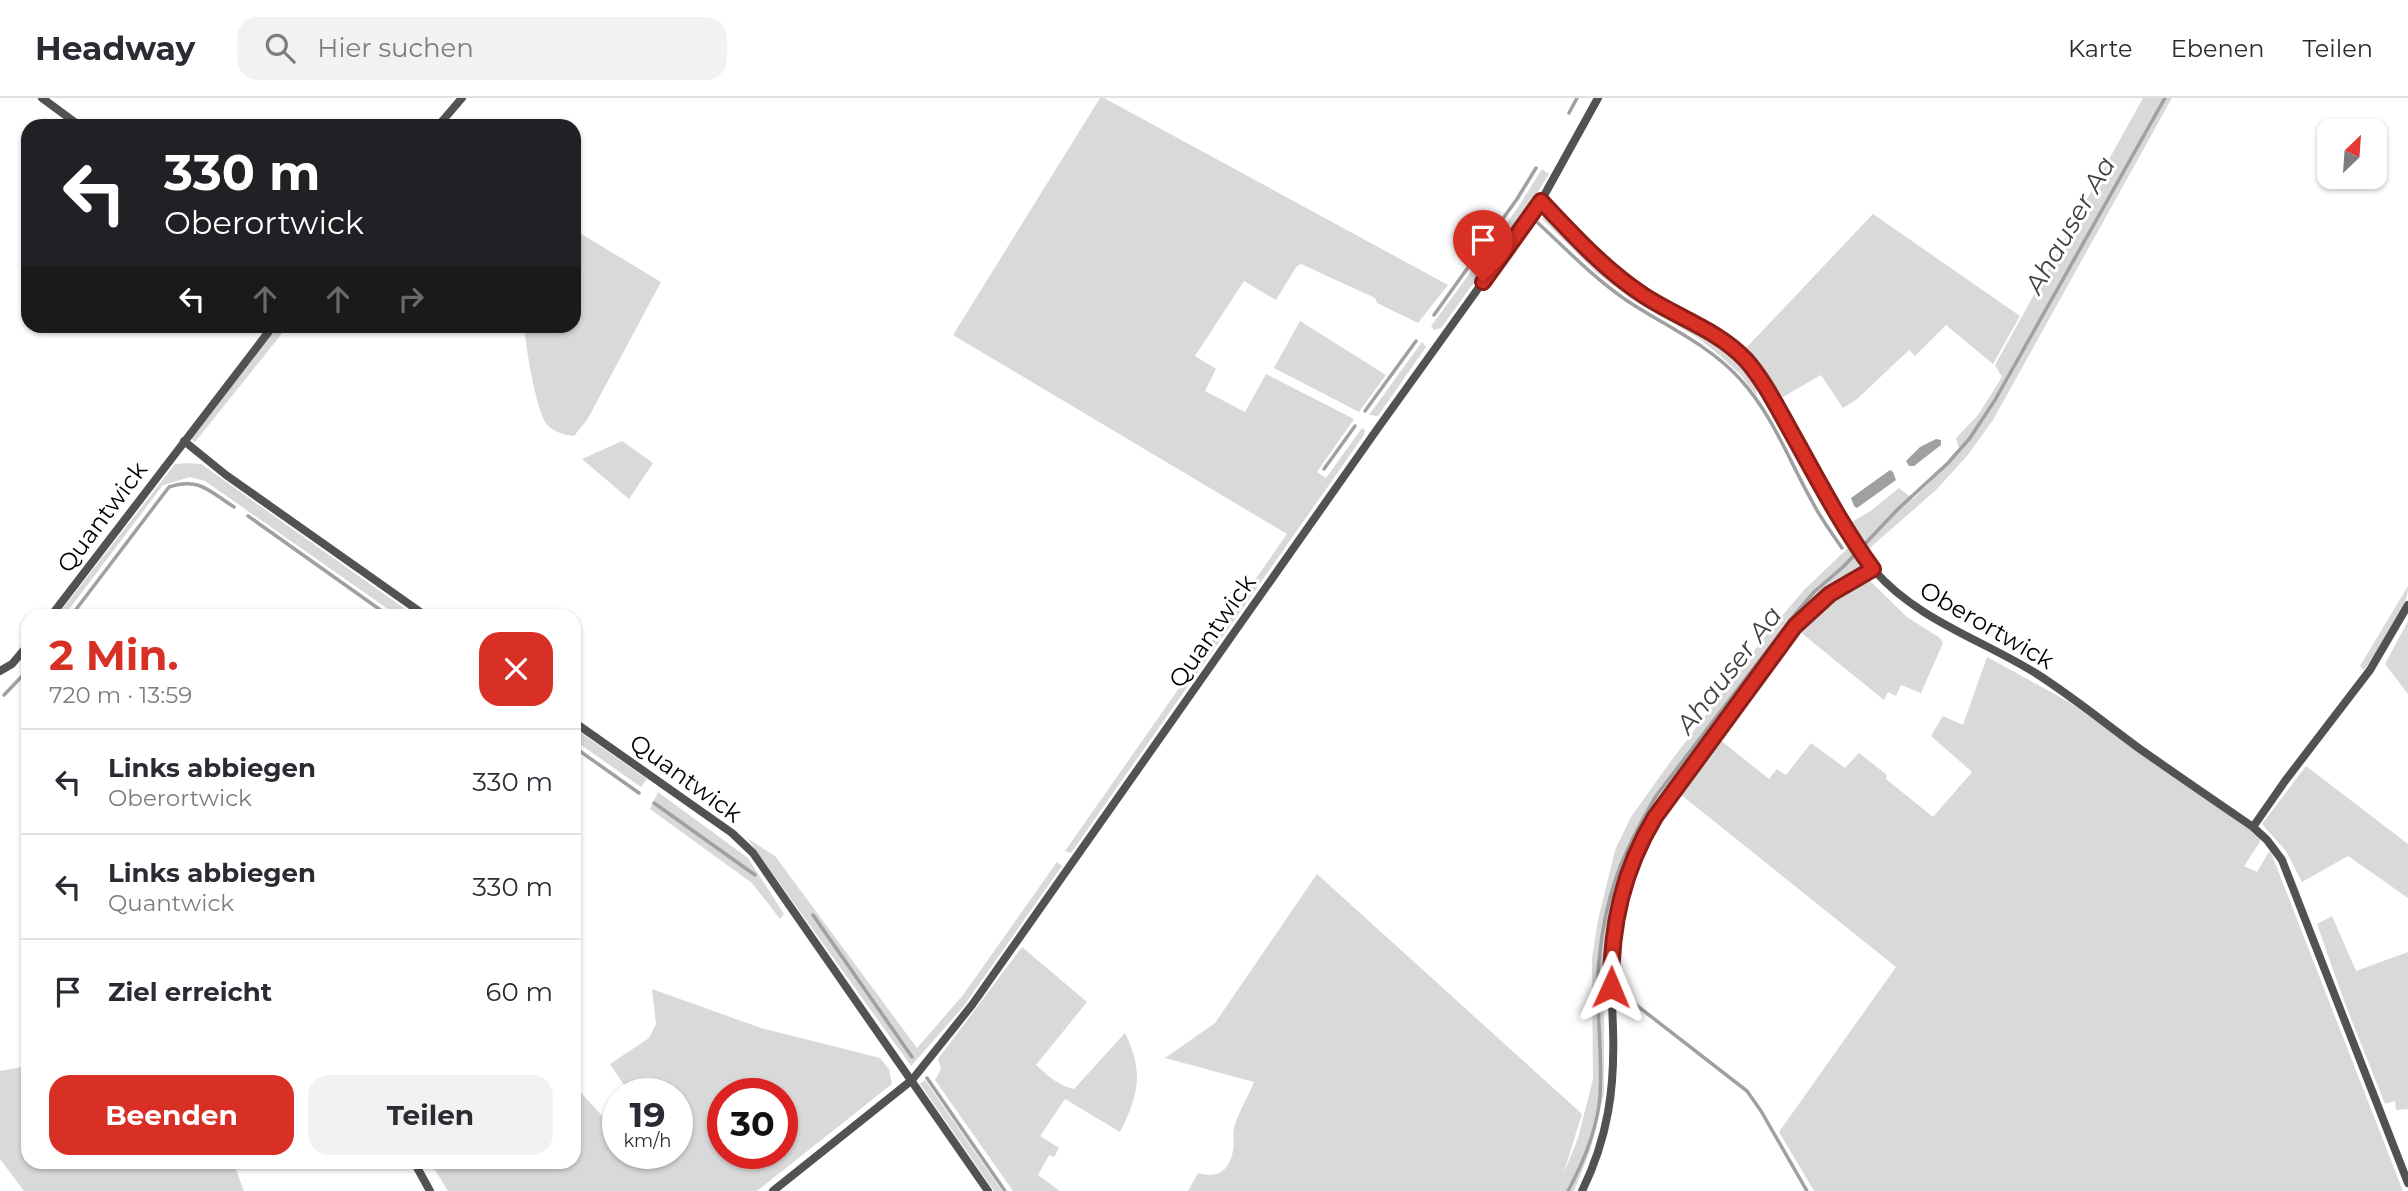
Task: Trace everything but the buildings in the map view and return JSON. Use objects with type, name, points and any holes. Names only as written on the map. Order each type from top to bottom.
[{"type":"street","points":[[42,98],[70,119]]},
{"type":"street","points":[[444,119],[462,98]]},
{"type":"street","points":[[1541,201],[1598,98]]},
{"type":"street","name":"Oberortwick","points":[[1541,201],[1607,268],[1644,296],[1722,341],[1744,358],[1758,375],[1853,541],[1873,569],[1909,604],[2001,653],[2068,695],[2253,827],[2267,840],[2282,860],[2408,1183]]},
{"type":"street","name":"Quantwick","points":[[772,1191],[912,1080],[972,1005],[1541,201]]},
{"type":"street","name":"Quantwick","points":[[56,609],[268,333]]},
{"type":"street","points":[[184,441],[259,498],[416,609]]},
{"type":"street","points":[[1582,1191],[1602,1145],[1608,1122],[1613,1070],[1611,958],[1614,928],[1620,894],[1642,838],[1795,626],[1830,594],[1873,569]]},
{"type":"street","points":[[2253,827],[2370,670],[2408,605]]},
{"type":"street","points":[[0,671],[12,664],[21,653]]},
{"type":"street","name":"Quantwick","points":[[581,727],[732,833],[753,853],[988,1191]]},
{"type":"street","points":[[418,1169],[430,1191]]},
{"type":"shaded area","points":[[1100,98],[1448,285],[1418,323],[1377,303],[1375,298],[1301,264],[1296,267],[1276,300],[1244,281],[1195,356],[1216,369],[1205,391],[1245,412],[1266,374],[1354,419],[1317,472],[1326,478],[1362,428],[1365,430],[1364,435],[1071,853],[1065,851],[1287,534],[953,335]]},
{"type":"shaded area","points":[[2143,98],[2172,98],[1993,420],[1967,456],[1935,491],[1865,552],[1849,524],[1899,488],[1913,499],[1960,452],[1956,438],[1978,415],[2002,377],[1995,365]]},
{"type":"shaded area","points":[[1542,169],[1549,174],[1524,214],[1441,328],[1434,330],[1431,326],[1517,209]]},
{"type":"shaded area","points":[[1873,214],[2020,316],[1993,364],[1946,325],[1915,356],[1909,350],[1856,400],[1843,408],[1821,375],[1783,397],[1746,348]]},
{"type":"shaded area","points":[[1545,215],[1600,269],[1630,291],[1714,343],[1739,364],[1756,386],[1757,396],[1740,374],[1698,338],[1629,297],[1597,273],[1542,219]]},
{"type":"shaded area","points":[[581,234],[661,282],[587,420],[574,436],[558,432],[545,422],[534,389],[525,333],[581,333]]},
{"type":"shaded area","points":[[1300,321],[1386,375],[1359,412],[1274,368]]},
{"type":"shaded area","points":[[272,333],[282,333],[195,442],[190,438]]},
{"type":"shaded area","points":[[1422,342],[1426,347],[1378,416],[1369,415]]},
{"type":"shaded area","points":[[1936,439],[1941,440],[1941,445],[1914,466],[1909,466],[1906,461],[1920,447]]},
{"type":"shaded area","points":[[622,441],[653,463],[629,499],[582,459]]},
{"type":"shaded area","points":[[175,464],[201,464],[405,609],[388,609],[205,481],[190,477],[163,485],[69,609],[62,609]]},
{"type":"shaded area","points":[[1890,470],[1896,480],[1857,508],[1854,506],[1851,498]]},
{"type":"shaded area","points":[[1851,545],[1865,564],[1828,585],[1805,607],[1660,798],[1630,850],[1615,891],[1604,954],[1604,1093],[1590,1151],[1574,1191],[1188,1191],[1198,1173],[1212,1175],[1226,1168],[1234,1148],[1234,1128],[1254,1082],[1165,1058],[1215,1023],[1317,874],[1582,1114],[1563,1175],[1578,1138],[1593,1079],[1592,958],[1615,850],[1631,817],[1770,630],[1804,590]]},
{"type":"shaded area","points":[[1869,580],[1907,617],[1940,638],[1943,643],[1921,693],[1901,685],[1896,696],[1888,692],[1884,700],[1799,631],[1834,599]]},
{"type":"shaded area","points":[[2408,586],[2398,619],[2364,670],[2360,666]]},
{"type":"shaded area","points":[[2408,621],[2408,694],[2385,664]]},
{"type":"shaded area","points":[[1987,657],[2069,702],[2260,837],[2260,842],[2244,866],[2257,872],[2270,850],[2403,1191],[1814,1191],[1779,1132],[1896,967],[1680,794],[1719,739],[1769,779],[1777,769],[1786,775],[1811,743],[1845,768],[1859,753],[1933,817],[1972,772],[1931,736],[1943,716],[1963,725]]},
{"type":"shaded area","points":[[581,733],[647,779],[641,787],[581,745]]},
{"type":"shaded area","points":[[2306,766],[2408,844],[2408,898],[2348,856],[2302,882],[2286,851],[2262,824]]},
{"type":"shaded area","points":[[658,792],[748,858],[784,914],[780,919],[752,883],[650,809]]},
{"type":"shaded area","points":[[747,838],[775,856],[917,1048],[963,995],[1057,862],[1062,866],[963,1007],[911,1066]]},
{"type":"shaded area","points":[[2332,916],[2356,971],[2408,952],[2408,1109],[2396,1110],[2395,1101],[2385,1104],[2344,1001],[2317,924]]},
{"type":"shaded area","points":[[1022,947],[1087,1002],[1036,1065],[1058,1083],[1074,1089],[1125,1033],[1137,1071],[1135,1094],[1120,1132],[1065,1099],[1040,1136],[1059,1148],[1054,1157],[1049,1155],[1038,1175],[1060,1191],[1013,1191],[935,1080],[941,1069],[938,1059]]},
{"type":"shaded area","points":[[652,989],[761,1028],[880,1058],[889,1069],[892,1084],[798,1159],[798,1078],[707,1078],[707,1169],[785,1169],[757,1191],[448,1191],[434,1169],[581,1169],[581,1093],[602,1116],[602,1169],[693,1169],[693,1078],[619,1078],[610,1064],[649,1038],[656,1024]]},
{"type":"shaded area","points":[[21,1067],[21,1169],[236,1169],[244,1191],[24,1191],[0,1159],[0,1071]]},
{"type":"shaded area","points":[[925,1080],[1002,1191],[994,1191],[920,1084]]},
{"type":"waterway","points":[[1569,113],[1577,98]]},
{"type":"waterway","name":"Ahauser Aa","points":[[1568,1191],[1589,1144],[1599,1107],[1601,1078],[1598,978],[1606,915],[1617,875],[1644,817],[1656,796],[1814,592],[1843,567],[1970,438],[1995,400],[2165,98]]},
{"type":"waterway","points":[[1434,315],[1536,168]]},
{"type":"waterway","points":[[1538,223],[1614,291],[1700,345],[1740,379],[1762,408],[1816,509],[1842,548]]},
{"type":"waterway","points":[[1365,411],[1416,341]]},
{"type":"waterway","points":[[1324,469],[1355,426]]},
{"type":"waterway","points":[[76,609],[169,487],[179,484],[203,487],[234,507]]},
{"type":"waterway","points":[[248,516],[379,609]]},
{"type":"waterway","points":[[4,695],[21,677]]},
{"type":"waterway","points":[[581,752],[639,793]]},
{"type":"waterway","points":[[654,803],[755,875]]},
{"type":"waterway","points":[[813,915],[912,1057]]},
{"type":"waterway","points":[[1622,994],[1747,1091],[1807,1191]]},
{"type":"waterway","points":[[927,1078],[1005,1191]]},
{"type":"route","points":[[1483,282],[1541,201],[1607,268],[1644,296],[1701,327],[1744,358],[1758,375],[1853,541],[1873,569],[1830,594],[1795,626],[1655,817],[1642,838],[1620,894],[1611,958],[1611,987]]}]
